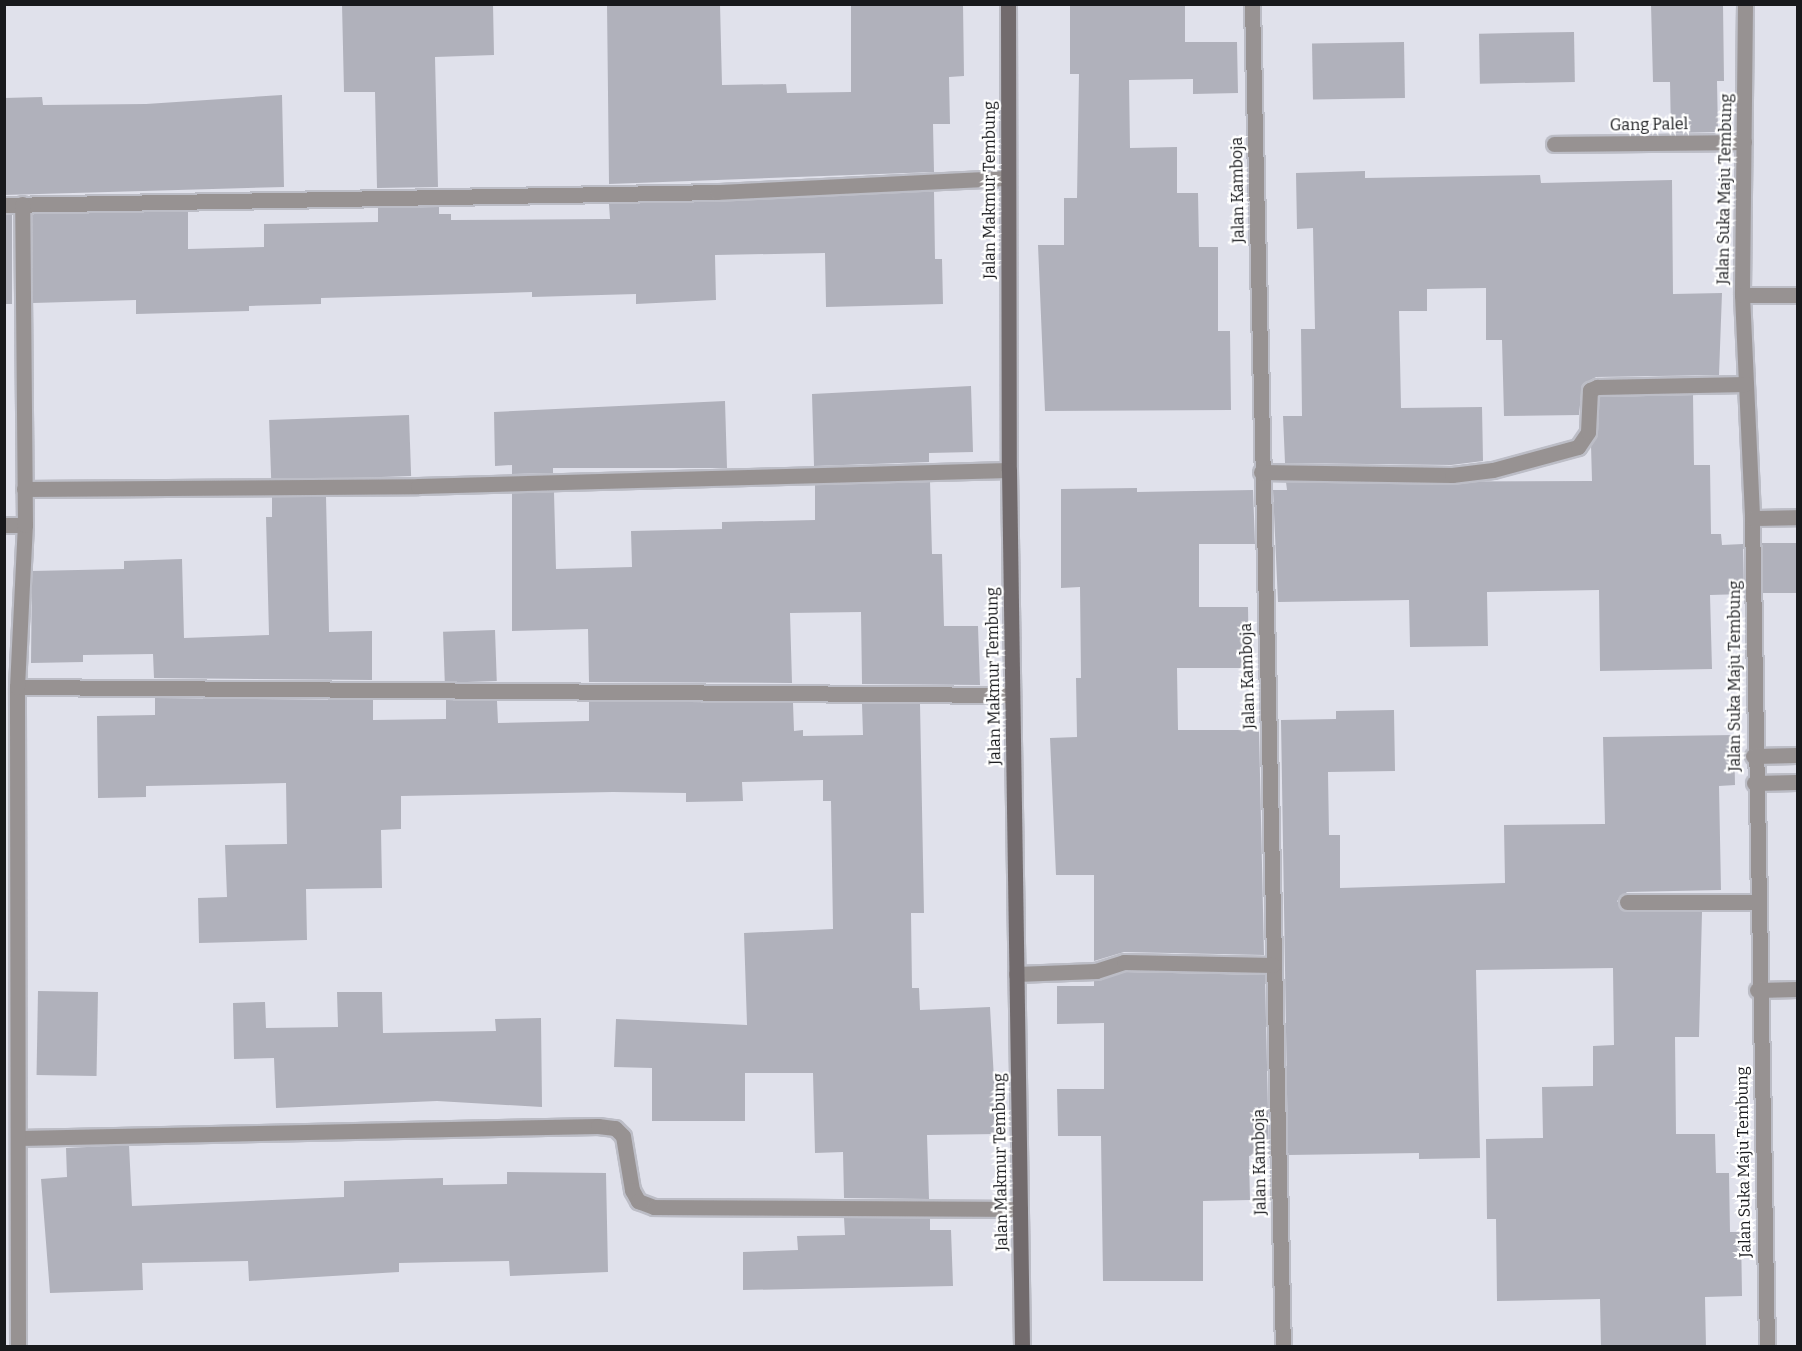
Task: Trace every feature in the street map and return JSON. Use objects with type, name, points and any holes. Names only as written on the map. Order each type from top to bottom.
[{"type":"street","name":"Jalan Makmur Tembung","points":[[1008,4],[1009,470],[1022,1347]]},
{"type":"street","name":"Jalan Kamboja","points":[[1252,4],[1261,472],[1283,1347]]},
{"type":"street","name":"Jalan Suka Maju Tembung","points":[[1745,4],[1742,295],[1752,518],[1753,756],[1767,1347]]},
{"type":"street","name":"Gang Palel","points":[[1554,144],[1744,142]]},
{"type":"street","points":[[4,205],[717,192],[1008,178]]},
{"type":"street","points":[[13,1342],[19,1138],[10,924],[17,687],[25,525],[22,204]]},
{"type":"street","points":[[1742,295],[1797,295]]},
{"type":"street","points":[[1261,472],[1452,475],[1493,470],[1578,447],[1588,432],[1590,390],[1597,387],[1746,384]]},
{"type":"street","points":[[24,489],[418,486],[1009,470]]},
{"type":"street","points":[[1752,518],[1797,517]]},
{"type":"street","points":[[4,525],[25,525]]},
{"type":"street","points":[[17,687],[1012,694]]},
{"type":"street","points":[[1753,756],[1797,755]]},
{"type":"street","points":[[1754,783],[1797,782]]},
{"type":"street","points":[[1627,902],[1756,902]]},
{"type":"street","points":[[1016,974],[1096,972],[1124,962],[1273,964]]},
{"type":"street","points":[[1758,990],[1797,989]]},
{"type":"street","points":[[19,1138],[598,1126],[615,1128],[623,1136],[632,1190],[638,1201],[654,1207],[1020,1209]]},
{"type":"building","points":[[342,4],[493,4],[494,55],[435,57],[438,187],[377,188],[375,92],[344,92]]},
{"type":"building","points":[[607,4],[720,4],[722,85],[786,84],[787,93],[851,92],[851,4],[963,4],[964,76],[949,77],[950,124],[933,124],[934,172],[609,184]]},
{"type":"building","points":[[1070,4],[1185,6],[1185,42],[1237,42],[1238,93],[1193,94],[1193,79],[1129,80],[1130,148],[1177,147],[1177,193],[1198,193],[1199,247],[1218,247],[1218,331],[1230,331],[1231,410],[1045,411],[1038,245],[1064,245],[1064,198],[1077,198],[1079,74],[1070,74]]},
{"type":"building","points":[[1651,4],[1723,4],[1724,81],[1717,81],[1718,132],[1671,133],[1670,82],[1653,82]]},
{"type":"building","points":[[1574,32],[1575,82],[1480,84],[1479,34]]},
{"type":"building","points":[[1404,42],[1405,98],[1313,100],[1312,44]]},
{"type":"building","points":[[282,95],[284,187],[4,195],[4,98],[42,97],[43,105],[146,104]]},
{"type":"building","points":[[1365,171],[1365,178],[1540,175],[1541,183],[1672,180],[1673,294],[1722,293],[1719,375],[1596,377],[1582,385],[1579,415],[1504,416],[1502,340],[1486,340],[1486,288],[1427,289],[1427,311],[1399,311],[1401,408],[1482,407],[1483,461],[1451,465],[1285,463],[1283,416],[1302,416],[1301,329],[1315,329],[1313,228],[1297,229],[1296,173]]},
{"type":"building","points":[[934,191],[935,259],[942,259],[943,304],[826,307],[825,253],[715,255],[716,300],[636,304],[636,294],[532,297],[532,292],[321,298],[321,304],[249,306],[249,311],[136,314],[136,300],[33,303],[32,214],[188,211],[188,249],[264,247],[264,224],[378,222],[378,208],[439,207],[439,214],[451,214],[451,220],[610,219],[609,204]]},
{"type":"building","points":[[4,215],[12,215],[12,304],[4,304]]},
{"type":"building","points":[[971,386],[973,452],[929,453],[929,462],[814,466],[812,394]]},
{"type":"building","points":[[1693,395],[1694,465],[1710,465],[1711,534],[1721,534],[1722,545],[1743,544],[1744,594],[1710,595],[1712,669],[1600,671],[1599,590],[1487,592],[1488,646],[1410,647],[1409,600],[1278,602],[1273,490],[1287,490],[1286,482],[1592,481],[1591,445],[1598,432],[1599,397]]},
{"type":"building","points":[[725,401],[727,468],[553,468],[553,473],[512,474],[512,465],[495,466],[494,412]]},
{"type":"building","points":[[409,415],[411,476],[271,481],[269,420]]},
{"type":"building","points":[[930,482],[932,554],[942,554],[944,626],[978,626],[980,685],[862,684],[861,612],[790,613],[792,683],[589,682],[588,629],[512,631],[512,493],[554,492],[556,569],[632,567],[631,531],[722,529],[722,522],[815,520],[815,485]]},
{"type":"building","points":[[1137,488],[1137,492],[1253,490],[1255,544],[1199,544],[1199,607],[1248,607],[1249,668],[1177,668],[1178,730],[1259,730],[1264,955],[1124,952],[1094,961],[1094,875],[1056,875],[1050,738],[1077,737],[1076,678],[1081,678],[1080,587],[1061,588],[1061,489]]},
{"type":"building","points":[[326,496],[329,632],[372,631],[372,680],[154,678],[153,654],[83,655],[83,662],[31,663],[32,571],[124,569],[124,561],[182,559],[184,638],[269,635],[266,517],[272,517],[272,497]]},
{"type":"building","points":[[1762,543],[1797,543],[1797,593],[1762,593]]},
{"type":"building","points":[[495,630],[497,681],[445,683],[443,632]]},
{"type":"building","points":[[155,698],[373,700],[373,720],[446,719],[446,700],[497,701],[498,723],[589,721],[589,701],[793,703],[794,731],[803,730],[803,736],[863,735],[862,704],[920,704],[924,913],[911,913],[912,988],[919,988],[920,1010],[990,1007],[997,1134],[927,1135],[929,1199],[844,1198],[843,1152],[815,1153],[813,1073],[745,1073],[745,1121],[652,1121],[652,1068],[614,1067],[616,1019],[747,1025],[744,933],[833,929],[831,801],[823,801],[823,780],[742,782],[743,801],[686,802],[686,793],[401,796],[401,829],[381,830],[382,888],[306,889],[307,940],[199,943],[198,898],[227,897],[225,845],[287,844],[286,783],[146,786],[146,797],[98,798],[97,716],[155,715]]},
{"type":"building","points":[[1394,710],[1395,771],[1328,772],[1329,835],[1340,835],[1340,888],[1505,883],[1504,825],[1605,824],[1603,737],[1734,735],[1735,785],[1719,786],[1721,890],[1627,892],[1617,901],[1627,912],[1702,912],[1699,1037],[1675,1037],[1676,1134],[1715,1134],[1716,1173],[1729,1173],[1730,1232],[1741,1232],[1742,1296],[1705,1297],[1706,1347],[1601,1347],[1600,1299],[1497,1301],[1496,1219],[1487,1219],[1486,1139],[1543,1138],[1542,1087],[1593,1086],[1593,1046],[1614,1045],[1613,968],[1476,970],[1480,1158],[1419,1159],[1419,1153],[1288,1155],[1281,720],[1336,719],[1336,711]]},
{"type":"building","points":[[1125,972],[1265,975],[1269,1156],[1249,1156],[1250,1200],[1203,1201],[1203,1281],[1103,1281],[1101,1136],[1058,1136],[1057,1089],[1104,1089],[1104,1023],[1057,1024],[1057,986],[1094,986],[1094,981]]},
{"type":"building","points":[[38,991],[98,992],[97,1076],[37,1075]]},
{"type":"building","points":[[337,992],[382,992],[383,1033],[496,1031],[495,1019],[541,1018],[542,1107],[437,1101],[276,1108],[274,1058],[234,1059],[233,1003],[265,1002],[266,1028],[338,1027]]},
{"type":"building","points":[[129,1145],[132,1206],[344,1197],[344,1181],[443,1178],[443,1185],[507,1184],[507,1172],[606,1173],[608,1272],[510,1276],[509,1261],[399,1263],[399,1272],[249,1281],[248,1261],[142,1263],[143,1290],[50,1293],[41,1179],[67,1177],[66,1148]]},
{"type":"building","points":[[844,1218],[930,1218],[930,1230],[951,1230],[953,1286],[743,1290],[743,1252],[798,1250],[797,1236],[845,1235]]}]
